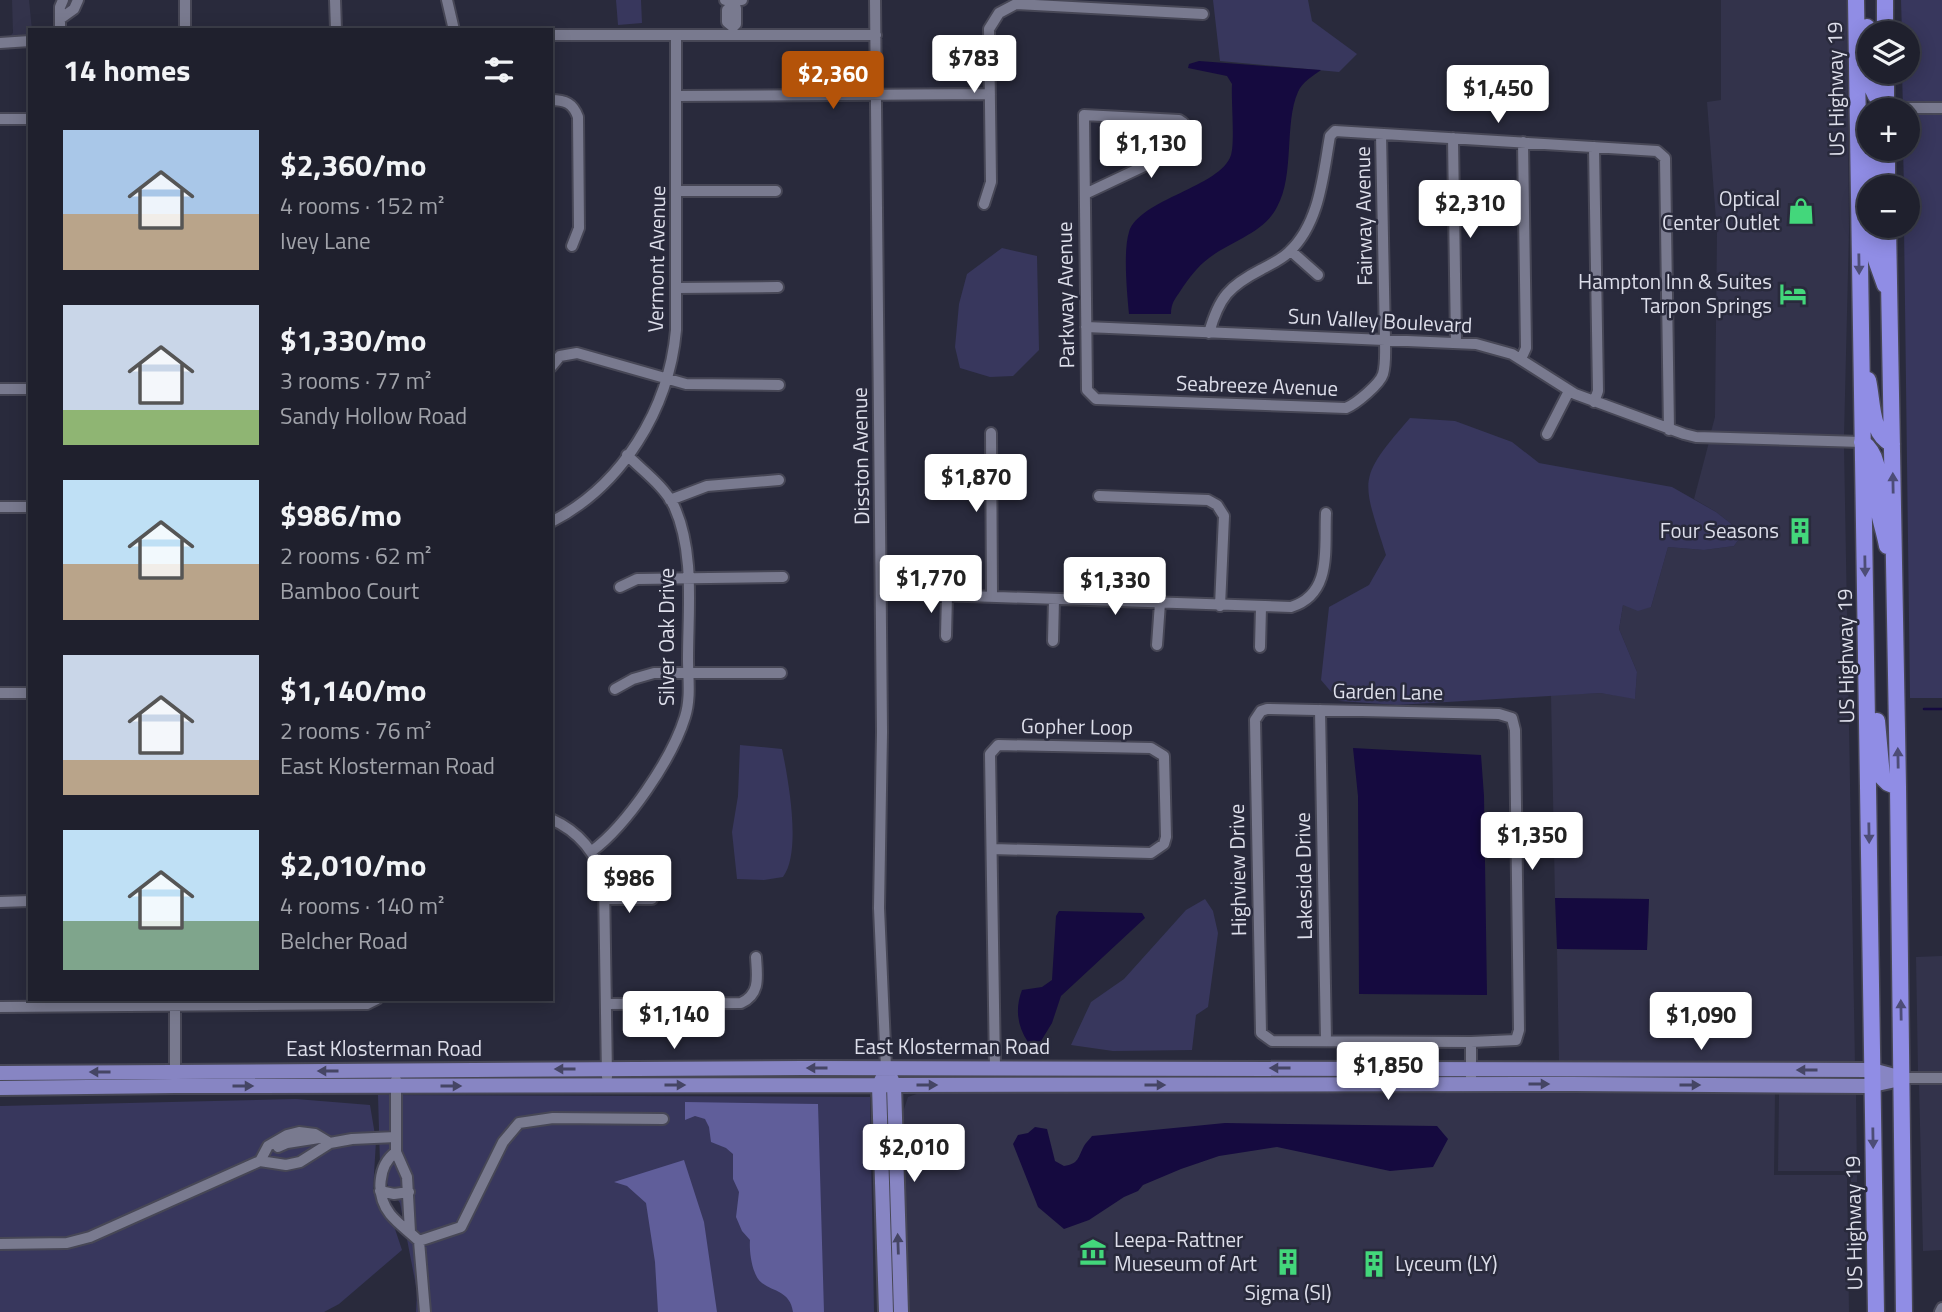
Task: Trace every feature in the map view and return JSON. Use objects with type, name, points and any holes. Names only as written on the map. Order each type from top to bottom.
[{"type":"highway","name":"US Highway 19","points":[[1856,0],[1861,98]]},
{"type":"highway","points":[[1863,0],[1867,25],[1868,80],[1876,98]]},
{"type":"highway","points":[[1885,0],[1885,21]]},
{"type":"highway","name":"US Highway 19","points":[[1863,161],[1862,442],[1868,667],[1876,1312]]},
{"type":"highway","points":[[1875,238],[1876,260],[1890,301]]},
{"type":"highway","points":[[1888,238],[1904,1312]]},
{"type":"highway","points":[[1861,350],[1873,400],[1875,424],[1883,440],[1892,444]]},
{"type":"highway","points":[[1862,442],[1869,447],[1876,461],[1879,512],[1894,575]]},
{"type":"highway","points":[[1868,667],[1882,777],[1898,787]]},
{"type":"main road","name":"East Klosterman Road","points":[[396,1079],[607,1069],[886,1068],[1471,1068],[1872,1078]]},
{"type":"main road","points":[[886,1068],[901,1312]]},
{"type":"main road","name":"East Klosterman Road","points":[[0,1073],[607,1085],[1471,1084],[1902,1078]]},
{"type":"main road","name":"East Klosterman Road","points":[[0,1088],[175,1078]]},
{"type":"main road","points":[[886,1312],[887,1085]]},
{"type":"street","points":[[60,25],[60,7],[63,0]]},
{"type":"street","points":[[60,25],[78,0]]},
{"type":"street","points":[[184,0],[185,28]]},
{"type":"street","points":[[335,0],[336,28]]},
{"type":"street","points":[[447,0],[454,28]]},
{"type":"street","name":"Disston Avenue","points":[[875,0],[882,732],[879,908],[886,1068]]},
{"type":"street","points":[[732,2],[737,12],[733,31]]},
{"type":"street","points":[[984,204],[991,182],[989,29],[994,17],[1003,9],[1016,4],[1040,2],[1156,5],[1203,14]]},
{"type":"street","points":[[553,35],[676,35],[733,31],[876,35]]},
{"type":"street","name":"Vermont Avenue","points":[[553,521],[567,514],[601,488],[647,428],[666,380],[676,337],[676,35]]},
{"type":"street","points":[[0,43],[28,41]]},
{"type":"street","points":[[677,96],[990,94]]},
{"type":"street","points":[[553,100],[568,102],[574,107],[578,117],[579,229],[572,246]]},
{"type":"street","points":[[1920,108],[1942,108]]},
{"type":"street","name":"Parkway Avenue","points":[[1085,194],[1174,152],[1182,145],[1188,127],[1179,120],[1084,115],[1087,390]]},
{"type":"street","points":[[0,119],[28,119]]},
{"type":"street","points":[[1209,333],[1220,302],[1234,284],[1290,251],[1309,224],[1322,180],[1330,136],[1338,130],[1657,151],[1665,158],[1669,430]]},
{"type":"street","name":"Fairway Avenue","points":[[1381,134],[1385,340]]},
{"type":"street","points":[[1453,138],[1456,343]]},
{"type":"street","points":[[1521,359],[1526,348],[1523,142]]},
{"type":"street","points":[[1594,147],[1598,391],[1594,402]]},
{"type":"street","points":[[677,191],[776,191]]},
{"type":"street","points":[[1290,251],[1318,275]]},
{"type":"street","points":[[677,288],[778,288]]},
{"type":"street","name":"Sun Valley Boulevard","points":[[1086,327],[1456,343],[1491,347],[1521,359],[1569,391],[1594,402],[1669,430],[1696,437],[1862,442]]},
{"type":"street","name":"Seabreeze Avenue","points":[[1087,390],[1096,399],[1340,410],[1352,406],[1380,380],[1384,372],[1385,340]]},
{"type":"street","points":[[553,365],[563,355],[580,353],[666,380],[696,385],[779,385]]},
{"type":"street","points":[[0,389],[28,389]]},
{"type":"street","points":[[1548,434],[1569,391]]},
{"type":"street","points":[[991,433],[992,595]]},
{"type":"street","name":"Silver Oak Drive","points":[[592,851],[628,815],[671,750],[688,709],[688,578],[683,536],[670,500],[627,455]]},
{"type":"street","points":[[670,500],[707,486],[779,480]]},
{"type":"street","points":[[1099,496],[1208,500],[1217,505],[1224,516],[1220,606]]},
{"type":"street","points":[[0,507],[28,507]]},
{"type":"street","points":[[881,593],[992,595],[1220,606],[1296,606],[1309,597],[1322,581],[1326,513]]},
{"type":"street","points":[[620,587],[637,579],[783,577]]},
{"type":"street","points":[[946,636],[947,594]]},
{"type":"street","points":[[1053,641],[1054,599]]},
{"type":"street","points":[[1157,645],[1160,603]]},
{"type":"street","points":[[1260,647],[1261,607]]},
{"type":"street","points":[[615,689],[647,674],[781,673]]},
{"type":"street","points":[[0,693],[28,693]]},
{"type":"street","name":"Garden Lane","points":[[1264,710],[1499,713],[1512,718],[1515,730],[1519,1032],[1517,1038],[1512,1041],[1471,1042]]},
{"type":"street","name":"Highview Drive","points":[[1264,710],[1255,720],[1261,1033],[1272,1041],[1326,1041]]},
{"type":"street","name":"Lakeside Drive","points":[[1320,710],[1326,1041]]},
{"type":"street","name":"Gopher Loop","points":[[992,849],[1151,853],[1164,844],[1166,837],[1164,756],[1150,748],[998,745],[990,754],[995,1068]]},
{"type":"street","points":[[553,820],[571,830],[592,851],[603,876],[606,899],[607,1085]]},
{"type":"street","points":[[606,899],[652,900]]},
{"type":"street","points":[[0,902],[28,901]]},
{"type":"street","points":[[607,1004],[741,1003],[750,999],[757,989],[756,957]]},
{"type":"street","points":[[0,1007],[372,1002]]},
{"type":"street","points":[[175,1003],[175,1078]]},
{"type":"street","points":[[1326,1041],[1471,1042],[1471,1084]]},
{"type":"street","name":"East Klosterman Road","points":[[1902,1078],[1942,1078]]},
{"type":"street","points":[[396,1079],[396,1152],[407,1177],[410,1232]]},
{"type":"street","points":[[419,1241],[461,1227],[503,1142],[519,1123],[553,1118],[663,1119]]},
{"type":"street","points":[[0,1244],[67,1243],[90,1237],[263,1157],[268,1146],[299,1132],[315,1134],[324,1140],[396,1137]]},
{"type":"street","points":[[287,1139],[294,1163]]},
{"type":"street","points":[[263,1157],[271,1164],[294,1163],[315,1154],[324,1140]]},
{"type":"street","points":[[396,1152],[389,1157],[381,1172],[380,1191],[390,1214],[419,1241],[425,1312]]},
{"type":"street","points":[[380,1191],[394,1195],[409,1192]]},
{"type":"shaded area","points":[[12,0],[29,0],[32,28],[28,28],[28,36],[10,36],[13,33]]},
{"type":"shaded area","points":[[616,0],[641,0],[642,23],[618,25]]},
{"type":"shaded area","points":[[1213,0],[1308,0],[1312,21],[1357,54],[1339,72],[1220,61]]},
{"type":"shaded area","points":[[1721,0],[1847,0],[1849,231],[1844,436],[1711,432],[1715,417],[1717,233],[1707,102],[1721,100]]},
{"type":"shaded area","points":[[1901,0],[1942,0],[1942,698],[1910,698],[1904,238],[1920,238],[1920,175],[1904,175],[1903,161],[1920,161],[1920,98],[1903,98],[1902,84],[1920,84],[1920,21],[1902,21]]},
{"type":"shaded area","points":[[1199,61],[1321,70],[1305,82],[1298,92],[1291,119],[1286,180],[1271,216],[1256,230],[1201,265],[1175,299],[1171,314],[1129,314],[1126,250],[1129,232],[1136,221],[1163,202],[1212,176],[1224,166],[1231,155],[1232,84],[1227,76],[1188,68],[1189,64]]},
{"type":"shaded area","points":[[1002,248],[1037,256],[1039,350],[1013,376],[990,377],[960,368],[955,347],[959,304],[967,274]]},
{"type":"shaded area","points":[[1410,418],[1455,421],[1512,442],[1539,463],[1672,487],[1716,512],[1743,533],[1734,546],[1704,550],[1668,547],[1651,607],[1638,611],[1623,605],[1619,629],[1637,672],[1635,699],[1600,693],[1397,705],[1339,701],[1321,680],[1329,607],[1369,585],[1386,555],[1372,510],[1369,481],[1380,455]]},
{"type":"shaded area","points":[[1709,442],[1844,446],[1855,1065],[1559,1064],[1557,949],[1647,950],[1649,899],[1555,898],[1551,695],[1600,693],[1635,698],[1637,672],[1619,629],[1623,605],[1651,607],[1668,547],[1704,550],[1734,546],[1743,533],[1694,499]]},
{"type":"shaded area","points":[[740,745],[782,749],[793,833],[789,866],[783,877],[764,880],[737,879],[732,832],[738,796]]},
{"type":"shaded area","points":[[1353,748],[1481,755],[1487,995],[1359,994],[1358,796]]},
{"type":"shaded area","points":[[1555,898],[1649,899],[1647,950],[1557,949]]},
{"type":"shaded area","points":[[1205,899],[1213,911],[1218,933],[1208,1007],[1196,1015],[1192,1050],[1113,1051],[1071,1045],[1091,1002],[1124,979],[1186,910]]},
{"type":"shaded area","points":[[1059,911],[1142,913],[1145,918],[1061,996],[1052,1023],[1041,1041],[1028,1042],[1019,1023],[1020,997],[1022,990],[1042,987],[1052,980],[1056,916]]},
{"type":"shaded area","points":[[1942,956],[1942,1073],[1918,1073],[1916,957]]},
{"type":"shaded area","points":[[1919,1083],[1942,1083],[1942,1250],[1923,1251]]},
{"type":"shaded area","points":[[1776,1091],[1856,1091],[1857,1182],[1851,1182],[1851,1175],[1847,1171],[1778,1171],[1779,1094]]},
{"type":"shaded area","points":[[922,1092],[1775,1093],[1774,1175],[1847,1175],[1849,1312],[909,1312],[903,1112],[908,1097]]},
{"type":"shaded area","points":[[378,1095],[870,1097],[874,1312],[416,1312],[417,1291],[400,1203],[389,1188],[380,1165]]},
{"type":"shaded area","points":[[296,1099],[370,1105],[376,1141],[373,1191],[392,1220],[402,1250],[339,1304],[324,1312],[0,1312],[0,1106]]},
{"type":"shaded area","points":[[685,1102],[818,1104],[824,1312],[793,1312],[785,1296],[759,1280],[752,1263],[750,1240],[742,1231],[736,1217],[739,1192],[733,1179],[733,1154],[711,1142],[705,1119],[695,1116],[685,1120]]},
{"type":"shaded area","points":[[1225,1123],[1437,1126],[1448,1139],[1433,1167],[1390,1171],[1277,1147],[1219,1156],[1143,1185],[1138,1191],[1089,1220],[1064,1229],[1038,1207],[1013,1144],[1018,1135],[1028,1133],[1035,1127],[1047,1129],[1055,1161],[1064,1166],[1075,1162],[1092,1136]]},
{"type":"shaded area","points":[[684,1160],[704,1222],[717,1312],[658,1312],[655,1262],[646,1203],[627,1186],[614,1182]]},
{"type":"waterway","points":[[1924,709],[1942,709]]},
{"type":"place","name":"Optical Center Outlet","points":[[1801,211]]},
{"type":"place","name":"Hampton Inn & Suites Tarpon Springs","points":[[1793,294]]},
{"type":"place","name":"Four Seasons","points":[[1800,531]]},
{"type":"place","name":"Leepa-Rattner Mueseum of Art","points":[[1093,1252]]},
{"type":"place","name":"Sigma (SI)","points":[[1288,1262]]},
{"type":"place","name":"Lyceum (LY)","points":[[1374,1264]]}]
